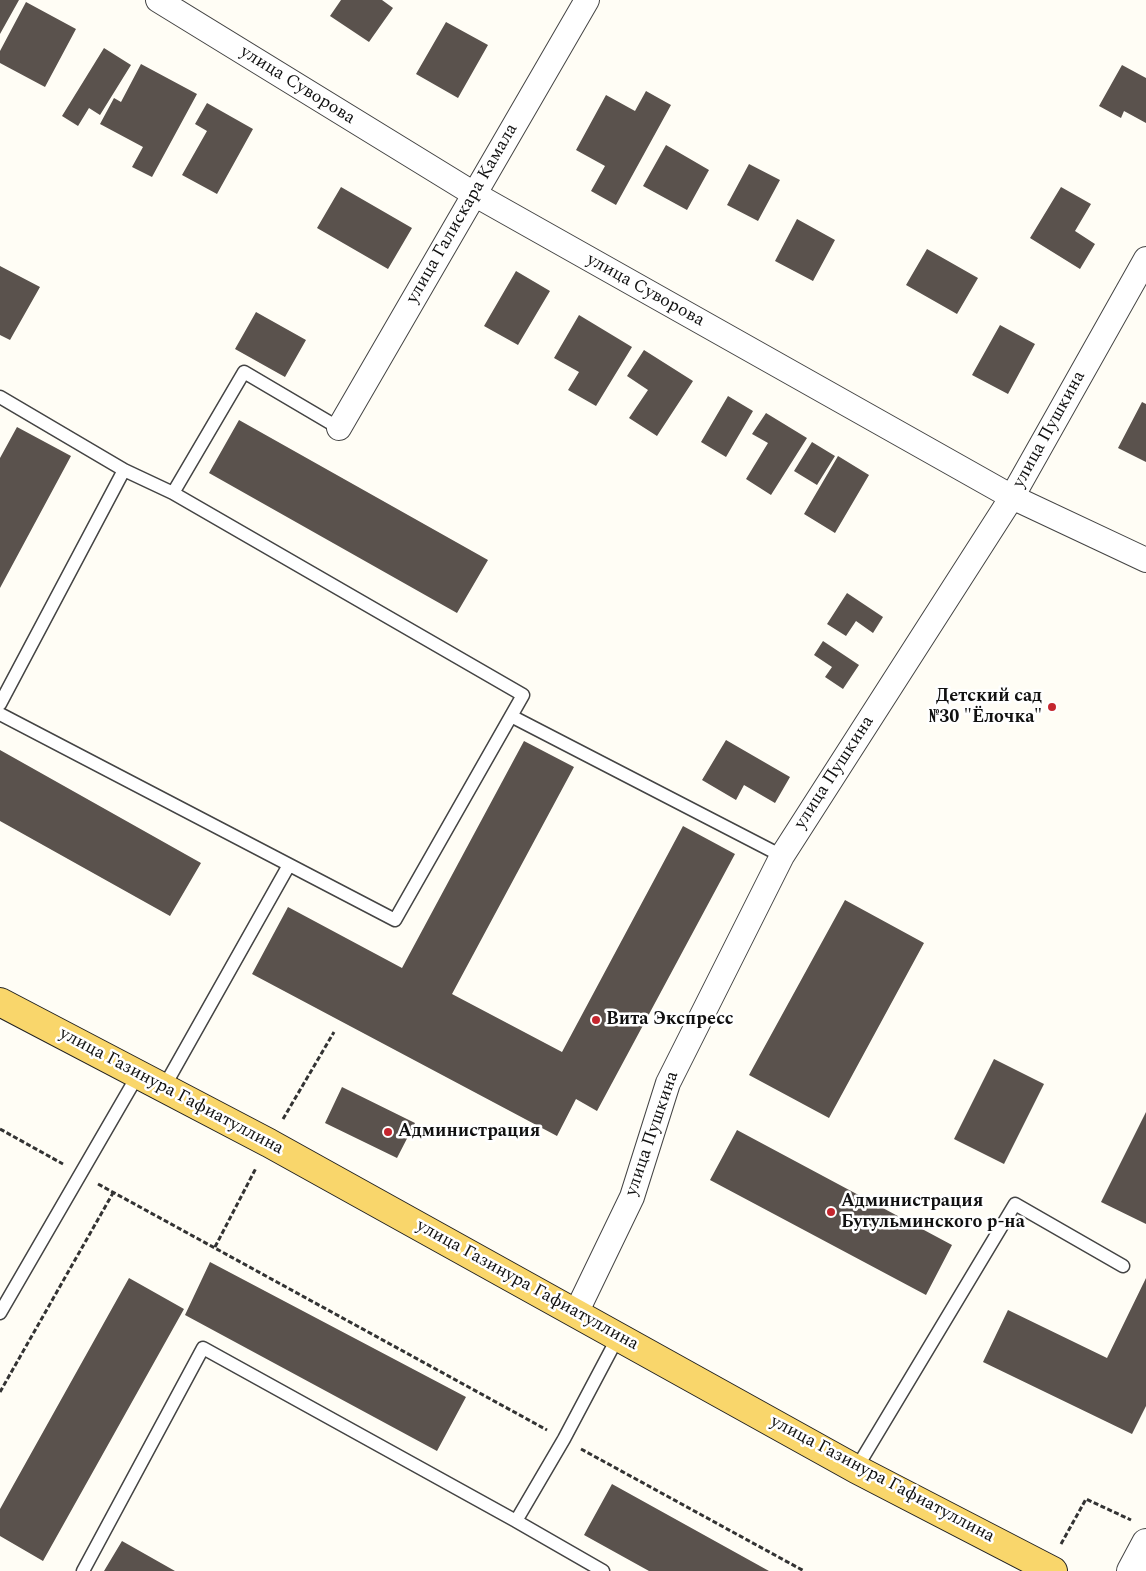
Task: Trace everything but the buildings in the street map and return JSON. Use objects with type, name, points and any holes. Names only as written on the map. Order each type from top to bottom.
[{"type":"main road","name":"улица Газинура Гафиатуллина","points":[[0,1002],[139,1073],[260,1138],[856,1469],[1050,1570]]},
{"type":"street","name":"улица Суворова","points":[[158,0],[474,194],[1012,497],[1146,560]]},
{"type":"street","name":"улица Галискара Камала","points":[[339,428],[586,0]]},
{"type":"street","name":"улица Пушкина","points":[[576,1313],[632,1197],[668,1083],[782,856],[1012,497],[1146,259]]},
{"type":"street","points":[[1130,1571],[1142,1533]]},
{"type":"lane","points":[[173,493],[244,372],[339,428]]},
{"type":"lane","points":[[0,397],[124,470],[173,493],[523,695],[395,920],[0,714]]},
{"type":"lane","points":[[0,704],[124,470]]},
{"type":"lane","points":[[511,716],[782,856]]},
{"type":"lane","points":[[164,1087],[289,865]]},
{"type":"lane","points":[[0,1313],[139,1073]]},
{"type":"lane","points":[[856,1469],[1015,1204],[1123,1266]]},
{"type":"lane","points":[[516,1521],[564,1440],[618,1337]]},
{"type":"lane","points":[[82,1571],[203,1348],[603,1571]]},
{"type":"path","points":[[0,1129],[113,1193],[804,1571]]},
{"type":"path","points":[[0,1392],[113,1193]]},
{"type":"path","points":[[1050,1570],[1086,1499],[1142,1533]]},
{"type":"place","name":"Детский сад №30 \"Ёлочка\"","points":[[1052,707]]},
{"type":"place","name":"Вита Экспресс","points":[[596,1020]]},
{"type":"place","name":"Администрация","points":[[388,1132]]},
{"type":"place","name":"Администрация Бугульминского р-на","points":[[831,1212]]}]
